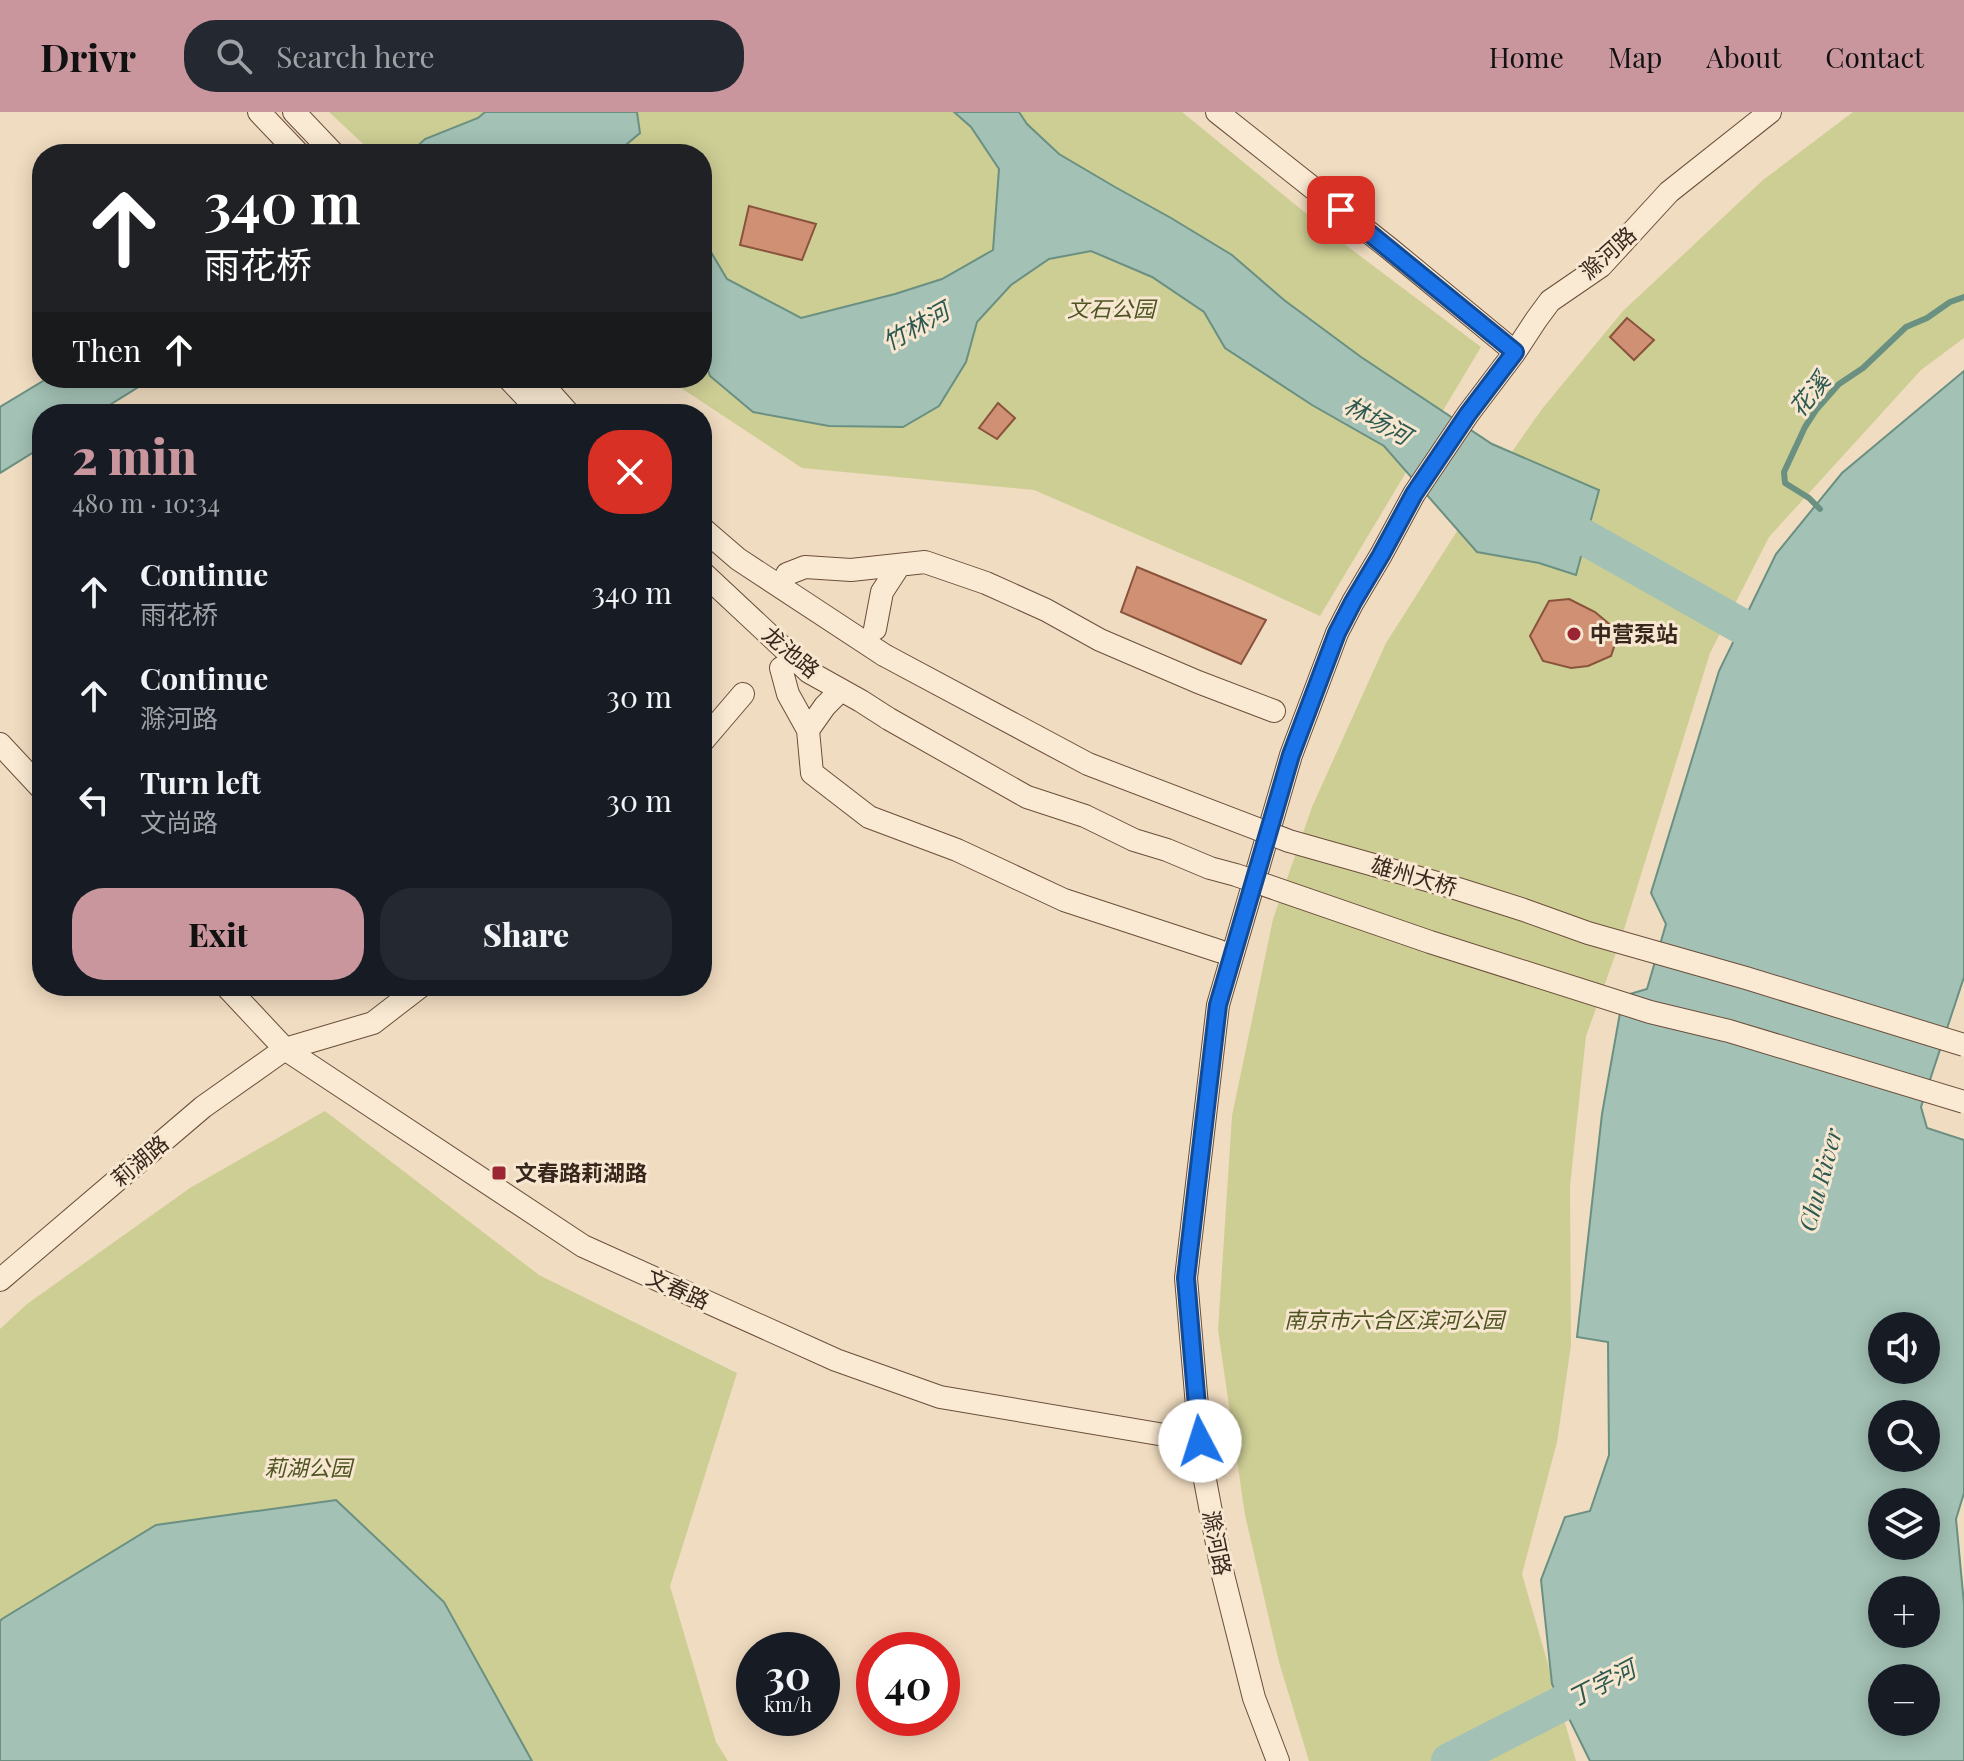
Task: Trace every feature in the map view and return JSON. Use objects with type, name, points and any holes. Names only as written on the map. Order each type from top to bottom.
[{"type":"street","points":[[259,112],[289,144]]},
{"type":"street","points":[[294,112],[324,144]]},
{"type":"street","points":[[1217,112],[1515,352]]},
{"type":"street","name":"滁河路","points":[[1278,1761],[1254,1698],[1223,1575],[1200,1441],[1186,1278],[1218,1005],[1291,755],[1337,633],[1414,494],[1550,301],[1601,266],[1669,192],[1770,112]]},
{"type":"street","points":[[517,388],[533,404]]},
{"type":"street","points":[[546,388],[560,404]]},
{"type":"street","name":"龙池路","points":[[712,537],[738,559],[884,655]]},
{"type":"street","points":[[787,574],[805,567],[851,570],[925,562],[986,583],[1046,610],[1100,640],[1274,711]]},
{"type":"street","points":[[875,629],[882,592],[899,566]]},
{"type":"street","name":"龙池路","points":[[712,581],[809,672],[1027,797],[1085,816],[1134,840],[1210,868],[1430,942],[1650,1012],[1729,1031],[1964,1102]]},
{"type":"street","name":"雄州大桥","points":[[884,655],[1088,764],[1289,841],[1455,888],[1588,933],[1964,1045]]},
{"type":"street","points":[[781,668],[788,694],[808,730],[812,773],[869,817],[957,850],[1064,900],[1219,951]]},
{"type":"street","points":[[712,730],[743,694]]},
{"type":"street","points":[[808,730],[837,694]]},
{"type":"street","points":[[0,744],[32,778]]},
{"type":"street","name":"文春路","points":[[235,996],[285,1049],[583,1246],[836,1360],[940,1397],[1200,1441]]},
{"type":"street","name":"莉湖路","points":[[0,1280],[203,1107],[285,1049],[373,1023],[408,996]]},
{"type":"green space","name":"文石公园","points":[[329,112],[1182,112],[1335,237],[1481,347],[1320,616],[1034,490],[802,468],[712,408],[712,404],[705,404],[681,388],[712,388],[712,144],[363,144]]},
{"type":"green space","name":"南京市六合区滨河公园","points":[[1853,112],[1964,112],[1964,338],[1921,370],[1769,537],[1710,653],[1621,939],[1586,1036],[1570,1186],[1571,1345],[1557,1442],[1522,1574],[1576,1761],[1309,1761],[1279,1662],[1245,1515],[1218,1330],[1232,1116],[1273,919],[1312,807],[1386,643],[1466,517],[1542,409],[1623,311],[1763,180]]},
{"type":"green space","name":"莉湖公园","points":[[325,1111],[539,1275],[737,1373],[670,1586],[716,1742],[728,1761],[0,1761],[0,1329],[27,1304],[190,1188]]},
{"type":"water","points":[[485,112],[637,112],[640,133],[627,144],[420,144]]},
{"type":"water","name":"竹林河","points":[[954,112],[1019,112],[1027,124],[1059,154],[1232,255],[1284,300],[1361,357],[1492,444],[1599,490],[1576,575],[1539,563],[1477,552],[1384,446],[1312,405],[1225,348],[1204,312],[1152,277],[1091,251],[1049,259],[1011,285],[977,322],[966,362],[939,406],[903,427],[829,426],[753,412],[712,378],[712,254],[727,279],[801,318],[942,279],[993,250],[999,169],[971,127]]},
{"type":"water","name":"Chu River","points":[[1964,371],[1964,977],[1921,1107],[1927,1128],[1964,1140],[1964,1493],[1956,1519],[1964,1604],[1964,1761],[1590,1761],[1552,1684],[1541,1580],[1565,1517],[1590,1511],[1609,1455],[1608,1342],[1577,1337],[1602,1114],[1623,996],[1647,989],[1666,924],[1651,893],[1719,671],[1776,554],[1842,473]]},
{"type":"water","points":[[32,388],[137,388],[111,404],[32,404],[32,453],[0,473],[0,407]]},
{"type":"water","points":[[336,1500],[444,1602],[532,1761],[0,1761],[2,1619],[156,1525]]},
{"type":"building","points":[[749,206],[816,224],[802,260],[740,245]]},
{"type":"building","points":[[1627,318],[1654,340],[1634,360],[1610,337]]},
{"type":"building","points":[[998,403],[1015,418],[997,439],[979,428]]},
{"type":"building","points":[[1137,567],[1266,620],[1241,664],[1121,612]]},
{"type":"building","name":"中营泵站","points":[[1569,599],[1595,612],[1619,632],[1611,656],[1588,666],[1571,668],[1543,661],[1530,636],[1549,601]]},
{"type":"waterway","name":"花溪","points":[[1820,509],[1785,483],[1784,472],[1816,410],[1839,384],[1863,368],[1906,327],[1964,297]]},
{"type":"waterway","name":"林场河","points":[[1545,515],[1782,649]]},
{"type":"waterway","name":"丁字河","points":[[1449,1761],[1604,1682]]},
{"type":"place","name":"中营泵站","points":[[1574,634]]},
{"type":"place","name":"文春路莉湖路","points":[[499,1173]]},
{"type":"route","points":[[1200,1441],[1186,1278],[1218,1005],[1291,755],[1337,633],[1414,494],[1515,352],[1341,210]]}]
